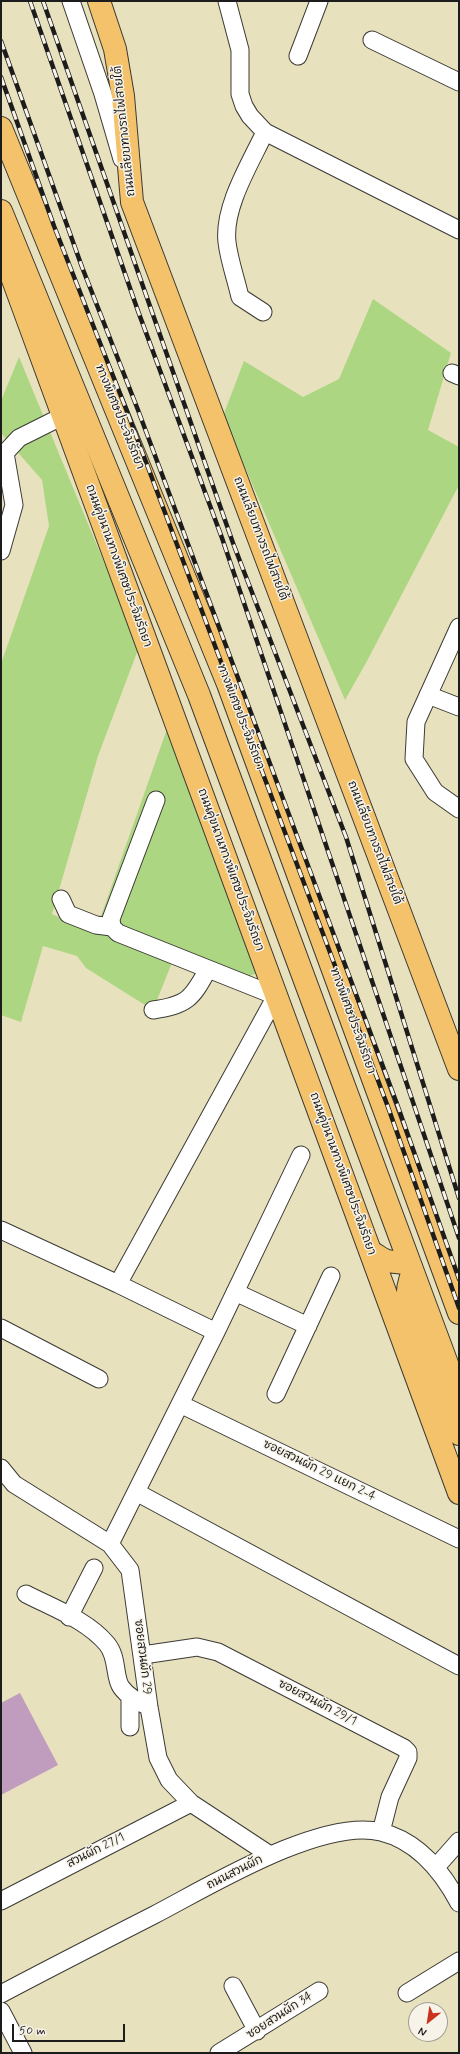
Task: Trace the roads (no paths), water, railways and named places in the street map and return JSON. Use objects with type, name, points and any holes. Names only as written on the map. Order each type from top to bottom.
[{"type":"main road","name":"ถนนเลียบทางรถไฟสายใต้","points":[[99,1],[115,49],[123,96],[132,202],[459,1069]]},
{"type":"main road","name":"ทางพิเศษประจิมรัถยา","points":[[1,128],[228,684],[459,1313]]},
{"type":"main road","points":[[1,211],[198,695],[459,1396]]},
{"type":"main road","name":"ถนนคู่ขนานทางพิเศษประจิมรัถยา","points":[[1,247],[276,996],[372,1252],[459,1493]]},
{"type":"main road","points":[[372,1252],[386,1261],[406,1264],[410,1266],[412,1270],[407,1288],[408,1295],[459,1434]]},
{"type":"street","points":[[71,1],[104,94],[132,202]]},
{"type":"street","points":[[227,1],[240,50],[240,94],[244,106],[250,116],[265,132],[459,230]]},
{"type":"street","points":[[298,56],[319,1]]},
{"type":"street","points":[[372,40],[459,82]]},
{"type":"street","points":[[263,312],[240,297],[227,243],[226,227],[231,204],[265,132]]},
{"type":"street","points":[[1,551],[14,505],[4,453],[19,438],[63,416]]},
{"type":"street","points":[[459,627],[416,722],[414,759],[435,792],[459,809]]},
{"type":"street","points":[[428,695],[459,708]]},
{"type":"street","points":[[118,1284],[276,996],[118,933],[112,927],[111,919],[156,800]]},
{"type":"street","points":[[61,900],[68,914],[96,925],[112,927]]},
{"type":"street","points":[[153,1010],[183,1003],[196,991],[208,969]]},
{"type":"street","points":[[110,1544],[216,1332],[301,1155]]},
{"type":"street","points":[[1,1230],[118,1284],[216,1332]]},
{"type":"street","points":[[276,1394],[331,1276]]},
{"type":"street","points":[[235,1292],[308,1326]]},
{"type":"street","points":[[1,1328],[99,1379]]},
{"type":"street","name":"ซอยสวนผัก 29 แยก 2-4","points":[[180,1404],[459,1539]]},
{"type":"street","name":"ซอยสวนผัก 29","points":[[1,1468],[14,1484],[110,1544],[130,1570],[143,1655],[148,1707],[158,1758],[169,1780],[191,1803],[270,1855]]},
{"type":"street","points":[[136,1492],[459,1666]]},
{"type":"street","points":[[69,1617],[94,1568]]},
{"type":"street","points":[[26,1594],[94,1630],[108,1645],[115,1659],[120,1687],[130,1697],[148,1707]]},
{"type":"street","name":"ซอยสวนผัก 29/1","points":[[143,1655],[197,1647],[218,1652],[404,1748],[408,1752],[408,1758],[393,1790],[381,1832]]},
{"type":"street","points":[[130,1697],[130,1727]]},
{"type":"street","name":"สวนผัก 27/1","points":[[1,1901],[191,1803]]},
{"type":"street","name":"ถนนสวนผัก","points":[[1,1994],[270,1855],[328,1834],[360,1830],[381,1832],[411,1844],[436,1867],[459,1903]]},
{"type":"street","points":[[436,1867],[459,1841]]},
{"type":"street","points":[[407,1993],[459,1961]]},
{"type":"street","points":[[233,1986],[257,2031]]},
{"type":"street","name":"ซอยสวนผัก 34","points":[[219,2053],[257,2031],[319,1991]]},
{"type":"street","points":[[1,2011],[23,2053]]},
{"type":"railway","points":[[30,1],[138,311],[222,538],[459,1238]]},
{"type":"railway","points":[[43,1],[233,543],[346,837],[459,1198]]},
{"type":"railway","points":[[1,41],[82,267],[138,410],[397,1104],[459,1279]]},
{"type":"railway","points":[[1,77],[54,226],[128,414],[388,1107],[459,1308]]}]
